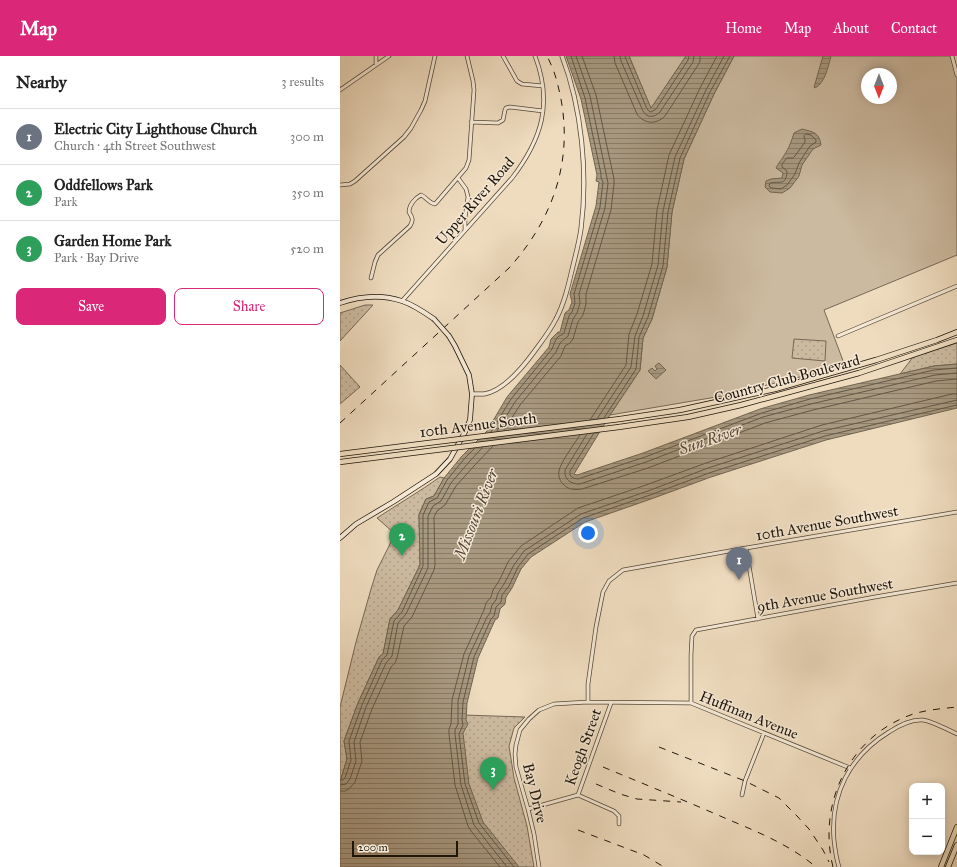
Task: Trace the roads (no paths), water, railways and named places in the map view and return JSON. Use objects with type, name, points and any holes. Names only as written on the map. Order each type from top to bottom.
[{"type":"main road","points":[[340,303],[361,297],[382,297],[402,301],[434,319],[456,346],[469,375],[472,394],[470,420],[450,459],[436,474],[356,524],[340,536]]},
{"type":"main road","name":"Country Club Boulevard","points":[[620,419],[680,410],[775,389],[876,360],[957,332]]},
{"type":"main road","name":"Country Club Boulevard","points":[[619,427],[688,417],[741,405],[859,373],[957,340]]},
{"type":"main road","name":"10th Avenue South","points":[[340,454],[620,419]]},
{"type":"main road","name":"10th Avenue South","points":[[340,462],[619,427]]},
{"type":"main road","points":[[941,867],[957,827]]},
{"type":"main road","points":[[948,867],[957,845]]},
{"type":"street","points":[[376,56],[376,65]]},
{"type":"street","points":[[340,90],[389,56]]},
{"type":"street","points":[[340,185],[350,184],[356,181],[408,132],[425,101],[435,56]]},
{"type":"street","points":[[370,278],[378,255],[410,226],[413,219],[409,212],[411,205],[421,195],[435,204],[466,168],[469,160],[473,81],[467,56]]},
{"type":"street","points":[[503,56],[518,81],[522,84],[543,86]]},
{"type":"street","name":"Upper River Road","points":[[402,301],[512,178],[523,163],[535,140],[543,110],[543,86],[535,56]]},
{"type":"street","points":[[472,394],[486,394],[495,390],[507,382],[524,365],[550,330],[557,318],[565,297],[581,230],[584,172],[580,129],[575,98],[571,81],[562,56]]},
{"type":"street","points":[[952,56],[957,75]]},
{"type":"street","points":[[472,122],[498,123],[503,120],[506,108],[510,107],[543,110]]},
{"type":"street","points":[[458,178],[466,189],[468,197],[465,230]]},
{"type":"street","points":[[838,336],[957,286]]},
{"type":"street","name":"10th Avenue Southwest","points":[[588,702],[588,684],[600,602],[609,581],[620,572],[627,569],[957,512]]},
{"type":"street","points":[[746,548],[758,619]]},
{"type":"street","name":"9th Avenue Southwest","points":[[691,703],[692,636],[696,630],[957,583]]},
{"type":"street","name":"Huffman Avenue","points":[[588,702],[691,703],[850,768]]},
{"type":"street","name":"Bay Drive","points":[[539,867],[534,834],[516,767],[515,754],[520,730],[539,710],[554,704],[588,702]]},
{"type":"street","name":"Keogh Street","points":[[528,809],[578,795],[611,703]]},
{"type":"street","points":[[839,867],[836,859],[834,812],[844,780],[850,768],[864,751],[882,736],[913,721],[924,720],[957,734]]},
{"type":"street","points":[[742,795],[745,781],[764,733]]},
{"type":"street","points":[[578,795],[614,810],[619,816],[619,824]]},
{"type":"water","points":[[566,56],[629,56],[651,108],[686,56],[734,56],[714,94],[684,159],[672,212],[667,267],[652,319],[643,338],[640,370],[610,415],[574,474],[577,475],[643,453],[760,409],[809,395],[934,366],[957,364],[957,408],[826,440],[711,477],[585,522],[531,557],[521,569],[506,597],[505,604],[500,609],[498,618],[495,620],[478,658],[467,703],[466,720],[468,724],[463,733],[469,784],[483,822],[519,867],[340,867],[340,782],[347,759],[344,741],[358,703],[379,657],[383,654],[390,619],[398,610],[420,565],[419,515],[426,499],[434,496],[444,478],[462,456],[487,431],[507,397],[549,347],[551,339],[558,332],[560,332],[565,313],[569,310],[572,302],[570,294],[596,206],[599,182],[596,181],[597,175],[581,99]]},
{"type":"water","points":[[823,56],[831,56],[824,79],[815,88],[814,87]]},
{"type":"water","points":[[802,129],[815,133],[819,137],[821,145],[813,149],[802,165],[799,176],[790,188],[782,193],[770,192],[765,187],[766,181],[782,178],[783,173],[776,168],[788,149],[794,133]]},
{"type":"water","points":[[659,363],[666,370],[656,379],[648,371],[652,368],[655,371],[657,369],[655,366]]},
{"type":"railway","points":[[340,423],[509,268],[526,248],[539,226],[550,204],[558,181],[563,157],[564,133],[562,108],[557,82],[547,56]]},
{"type":"railway","points":[[833,867],[829,844],[830,822],[834,800],[841,779],[852,760],[866,743],[883,729],[903,718],[909,715],[936,709],[957,707]]},
{"type":"railway","points":[[659,747],[745,781],[779,798],[809,829],[829,862]]},
{"type":"railway","points":[[603,767],[762,834],[795,852],[816,867]]},
{"type":"railway","points":[[596,784],[637,799],[681,802]]},
{"type":"railway","points":[[578,830],[644,855],[664,867]]},
{"type":"place","name":"Oddfellows Park","points":[[402,556]]},
{"type":"place","name":"Electric City Lighthouse Church","points":[[739,580]]},
{"type":"place","name":"Garden Home Park","points":[[493,790]]},
{"type":"water label","name":"Sun River","points":[[710,439]]},
{"type":"water label","name":"Missouri River","points":[[476,514]]}]
